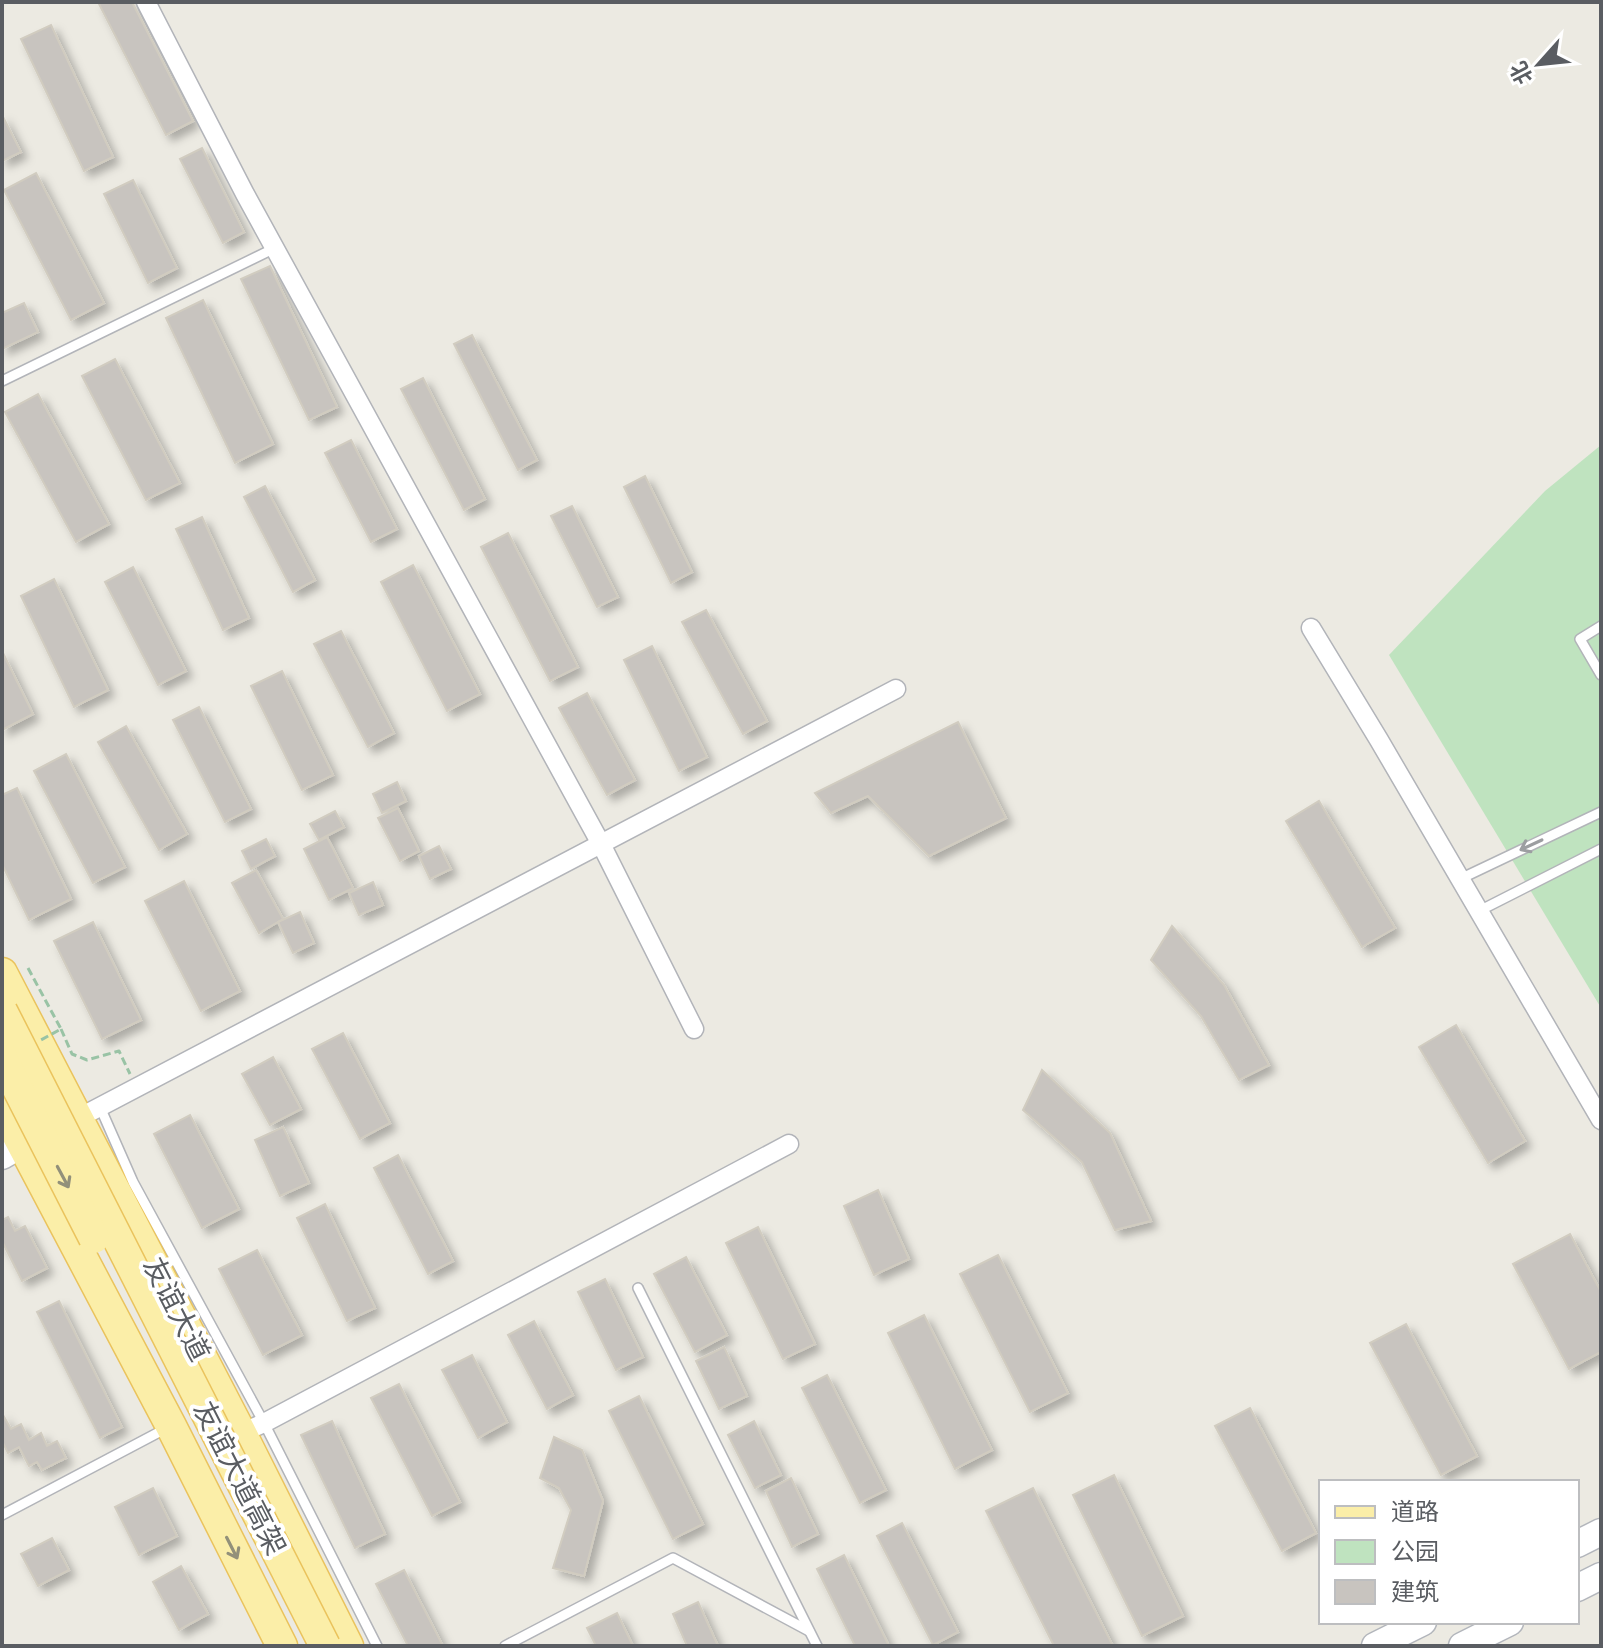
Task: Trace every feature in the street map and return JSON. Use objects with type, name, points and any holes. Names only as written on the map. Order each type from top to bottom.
[{"type":"main road","name":"友谊大道","points":[[15,970],[252,1428],[348,1646]]},
{"type":"main road","name":"友谊大道高架","points":[[2,1011],[325,1646]]},
{"type":"main road","name":"友谊大道高架","points":[[2,1058],[307,1646]]},
{"type":"main road","points":[[2,1106],[12,1150],[171,1426],[282,1646]]},
{"type":"main road","points":[[1579,1543],[1601,1532]]},
{"type":"main road","points":[[1579,1587],[1601,1576]]},
{"type":"main road","points":[[1375,1646],[1419,1624]]},
{"type":"main road","points":[[1462,1646],[1506,1624]]},
{"type":"street","points":[[146,2],[275,248],[601,844],[694,1029]]},
{"type":"street","points":[[1311,628],[1601,1120]]},
{"type":"street","points":[[12,1150],[90,1113],[896,689]]},
{"type":"street","points":[[252,1428],[789,1144]]},
{"type":"lane","points":[[2,381],[275,248]]},
{"type":"lane","points":[[1601,626],[1580,639],[1601,675]]},
{"type":"lane","points":[[1460,879],[1601,812]]},
{"type":"lane","points":[[1479,911],[1601,849]]},
{"type":"lane","points":[[638,1288],[817,1646]]},
{"type":"lane","points":[[2,1515],[171,1426]]},
{"type":"lane","points":[[252,1428],[377,1646]]},
{"type":"lane","points":[[505,1646],[673,1558],[809,1631]]},
{"type":"path","points":[[15,970],[61,1029],[72,1054],[87,1060],[119,1051],[137,1088]]},
{"type":"path","points":[[38,1041],[61,1029]]},
{"type":"green space","points":[[1601,445],[1601,1008],[1389,655],[1545,491]]},
{"type":"building","points":[[98,2],[132,2],[193,121],[166,135]]},
{"type":"building","points":[[51,25],[113,157],[84,171],[21,39]]},
{"type":"building","points":[[2,115],[21,152],[2,161]]},
{"type":"building","points":[[202,148],[244,232],[223,243],[180,159]]},
{"type":"building","points":[[36,173],[104,303],[71,320],[4,190]]},
{"type":"building","points":[[133,180],[177,268],[148,283],[104,194]]},
{"type":"building","points":[[270,266],[337,407],[309,420],[241,279]]},
{"type":"building","points":[[203,300],[273,444],[235,463],[166,318]]},
{"type":"building","points":[[24,303],[38,332],[2,349],[2,313]]},
{"type":"building","points":[[472,335],[537,460],[518,470],[454,344]]},
{"type":"building","points":[[115,359],[180,483],[146,500],[82,376]]},
{"type":"building","points":[[423,378],[485,499],[464,510],[401,389]]},
{"type":"building","points":[[38,394],[109,524],[76,542],[5,412]]},
{"type":"building","points":[[351,440],[397,529],[371,542],[325,453]]},
{"type":"building","points":[[645,476],[692,572],[671,583],[624,487]]},
{"type":"building","points":[[265,486],[315,580],[293,592],[244,497]]},
{"type":"building","points":[[572,506],[618,597],[597,607],[551,516]]},
{"type":"building","points":[[202,517],[249,618],[223,630],[176,529]]},
{"type":"building","points":[[508,533],[578,667],[550,681],[481,547]]},
{"type":"building","points":[[413,565],[480,694],[447,711],[381,582]]},
{"type":"building","points":[[133,567],[186,671],[158,685],[105,582]]},
{"type":"building","points":[[54,579],[108,690],[74,707],[21,596]]},
{"type":"building","points":[[706,610],[767,721],[743,734],[682,622]]},
{"type":"building","points":[[341,631],[394,733],[368,747],[314,644]]},
{"type":"building","points":[[652,646],[707,757],[679,771],[624,660]]},
{"type":"building","points":[[2,651],[33,714],[2,730]]},
{"type":"building","points":[[282,671],[333,775],[302,790],[251,686]]},
{"type":"building","points":[[587,693],[635,780],[607,795],[559,708]]},
{"type":"building","points":[[199,707],[251,809],[225,822],[173,720]]},
{"type":"building","points":[[958,722],[1006,818],[929,856],[868,796],[831,813],[815,793]]},
{"type":"building","points":[[126,726],[187,834],[159,850],[98,742]]},
{"type":"building","points":[[66,754],[125,867],[93,883],[34,771]]},
{"type":"building","points":[[397,782],[406,801],[382,813],[373,794]]},
{"type":"building","points":[[17,788],[71,899],[29,920],[2,864],[2,795]]},
{"type":"building","points":[[1319,801],[1395,928],[1362,947],[1286,821]]},
{"type":"building","points":[[398,808],[419,851],[400,861],[378,818]]},
{"type":"building","points":[[335,811],[344,827],[319,840],[310,824]]},
{"type":"building","points":[[327,837],[353,888],[329,900],[304,849]]},
{"type":"building","points":[[266,839],[275,856],[251,869],[242,851]]},
{"type":"building","points":[[439,846],[451,869],[430,879],[419,856]]},
{"type":"building","points":[[256,870],[283,919],[259,933],[232,883]]},
{"type":"building","points":[[184,881],[240,991],[201,1011],[145,901]]},
{"type":"building","points":[[373,882],[383,905],[359,915],[349,893]]},
{"type":"building","points":[[300,912],[314,943],[293,953],[278,922]]},
{"type":"building","points":[[93,922],[141,1020],[102,1039],[54,941]]},
{"type":"building","points":[[1172,926],[1224,985],[1269,1065],[1239,1080],[1201,1016],[1151,960]]},
{"type":"building","points":[[1456,1025],[1525,1141],[1488,1163],[1419,1047]]},
{"type":"building","points":[[343,1033],[390,1123],[360,1139],[312,1049]]},
{"type":"building","points":[[273,1057],[301,1109],[270,1125],[242,1074]]},
{"type":"building","points":[[1042,1070],[1110,1133],[1151,1221],[1115,1230],[1082,1162],[1023,1110]]},
{"type":"building","points":[[190,1115],[239,1209],[202,1228],[154,1134]]},
{"type":"building","points":[[283,1127],[309,1183],[280,1196],[255,1140]]},
{"type":"building","points":[[398,1155],[453,1261],[428,1274],[374,1168]]},
{"type":"building","points":[[878,1190],[909,1259],[874,1275],[844,1206]]},
{"type":"building","points":[[325,1204],[375,1308],[347,1321],[297,1218]]},
{"type":"building","points":[[8,1217],[15,1231],[25,1226],[47,1268],[22,1281],[4,1245],[2,1247],[2,1220]]},
{"type":"building","points":[[758,1227],[815,1344],[783,1359],[726,1243]]},
{"type":"building","points":[[1570,1234],[1601,1292],[1601,1352],[1569,1369],[1513,1264]]},
{"type":"building","points":[[257,1250],[302,1335],[263,1355],[219,1269]]},
{"type":"building","points":[[998,1255],[1068,1393],[1030,1412],[960,1274]]},
{"type":"building","points":[[686,1257],[727,1335],[695,1352],[654,1274]]},
{"type":"building","points":[[605,1279],[643,1357],[616,1370],[578,1292]]},
{"type":"building","points":[[59,1301],[122,1427],[100,1438],[37,1312]]},
{"type":"building","points":[[924,1315],[992,1450],[955,1469],[888,1333]]},
{"type":"building","points":[[534,1321],[573,1395],[547,1409],[508,1335]]},
{"type":"building","points":[[1406,1324],[1477,1456],[1441,1475],[1370,1343]]},
{"type":"building","points":[[724,1347],[747,1396],[719,1409],[696,1361]]},
{"type":"building","points":[[472,1355],[507,1422],[478,1438],[442,1370]]},
{"type":"building","points":[[827,1375],[886,1490],[860,1503],[802,1388]]},
{"type":"building","points":[[399,1384],[460,1502],[432,1516],[371,1398]]},
{"type":"building","points":[[639,1396],[703,1524],[673,1539],[609,1411]]},
{"type":"building","points":[[1250,1408],[1316,1533],[1282,1551],[1215,1426]]},
{"type":"building","points":[[3,1415],[11,1429],[21,1424],[29,1440],[41,1433],[47,1446],[57,1441],[66,1458],[42,1470],[37,1462],[29,1466],[19,1447],[8,1453],[2,1441]]},
{"type":"building","points":[[332,1421],[385,1534],[355,1548],[301,1435]]},
{"type":"building","points":[[754,1421],[781,1475],[755,1488],[728,1435]]},
{"type":"building","points":[[554,1437],[582,1450],[603,1501],[584,1576],[553,1568],[571,1510],[559,1488],[540,1478]]},
{"type":"building","points":[[1114,1475],[1183,1616],[1142,1636],[1073,1495]]},
{"type":"building","points":[[791,1478],[818,1534],[792,1547],[766,1491]]},
{"type":"building","points":[[153,1488],[177,1536],[139,1555],[115,1507]]},
{"type":"building","points":[[1033,1488],[1113,1646],[1054,1646],[986,1511]]},
{"type":"building","points":[[902,1523],[958,1632],[933,1645],[877,1536]]},
{"type":"building","points":[[52,1538],[69,1570],[38,1586],[21,1554]]},
{"type":"building","points":[[844,1555],[889,1646],[855,1646],[817,1569]]},
{"type":"building","points":[[181,1566],[208,1614],[179,1630],[153,1582]]},
{"type":"building","points":[[404,1570],[443,1646],[408,1646],[376,1584]]},
{"type":"building","points":[[698,1602],[718,1646],[687,1646],[673,1614]]},
{"type":"building","points":[[617,1613],[633,1646],[596,1646],[587,1628]]}]
